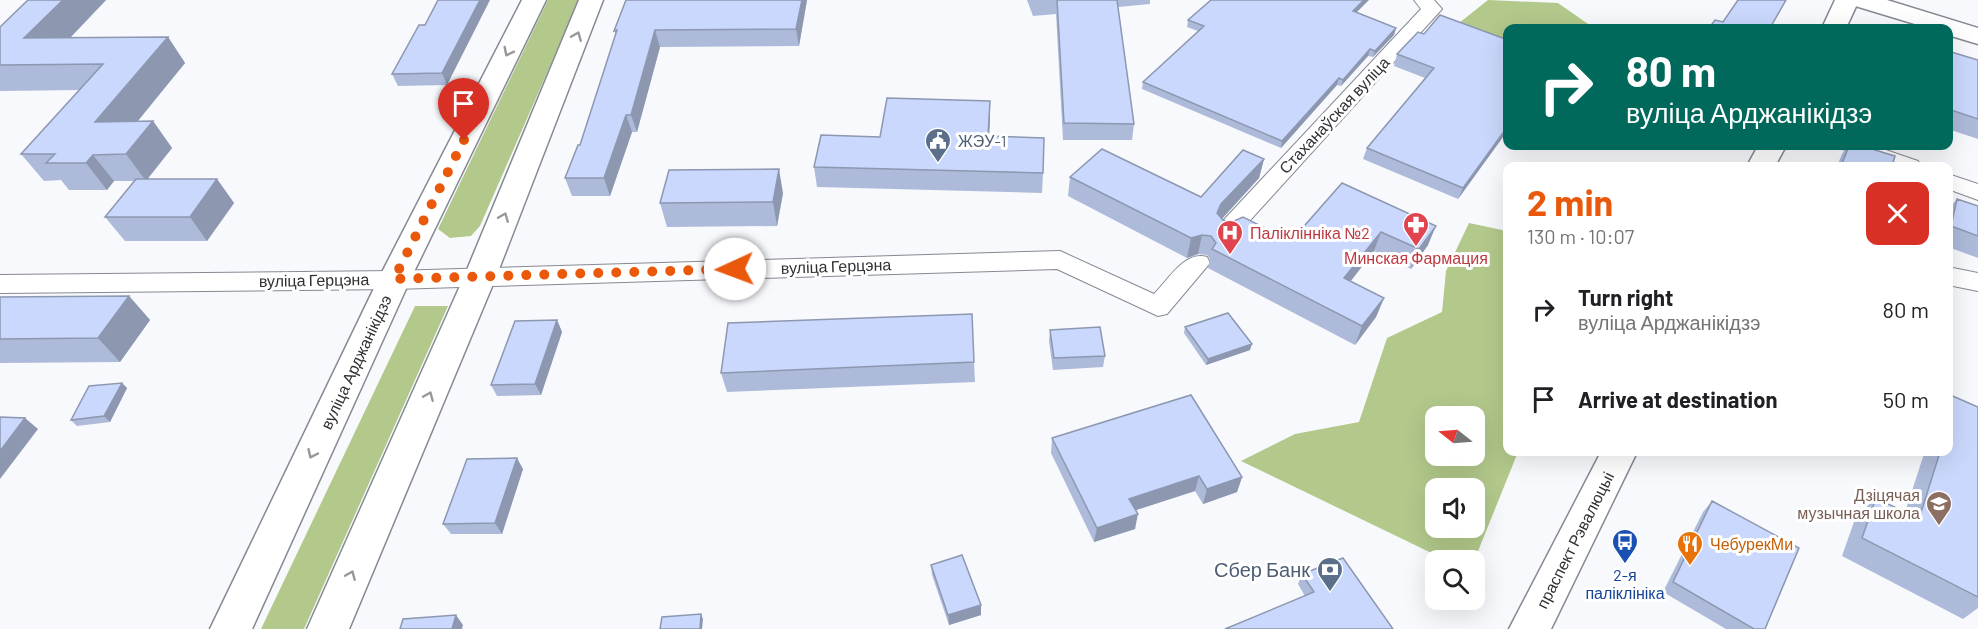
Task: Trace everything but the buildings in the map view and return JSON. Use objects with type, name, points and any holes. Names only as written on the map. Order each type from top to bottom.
[{"type":"main road","name":"вуліца Арджанікідзэ","points":[[231,629],[394,279],[534,0]]},
{"type":"main road","points":[[328,629],[480,277],[591,0]]},
{"type":"main road","points":[[1835,24],[1847,0]]},
{"type":"main road","points":[[1861,0],[1939,24]]},
{"type":"main road","points":[[1953,28],[1978,36]]},
{"type":"main road","name":"праспект Рэвалюцыі","points":[[1530,629],[1617,456]]},
{"type":"street","name":"Стаханаўская вуліца","points":[[1227,231],[1432,9],[1423,0]]},
{"type":"street","points":[[1864,150],[1899,162]]},
{"type":"street","points":[[1953,183],[1978,192]]},
{"type":"street","name":"вуліца Герцэна","points":[[0,284],[394,279],[1060,260],[1158,307],[1198,263]]},
{"type":"street","points":[[1953,277],[1978,282]]},
{"type":"green space","points":[[548,0],[579,0],[480,226],[471,236],[450,238],[438,229]]},
{"type":"green space","points":[[1488,0],[1558,3],[1588,24],[1503,24],[1503,45],[1454,27]]},
{"type":"green space","points":[[1469,223],[1503,230],[1503,456],[1516,456],[1485,534],[1485,478],[1425,478],[1425,538],[1483,538],[1478,550],[1425,550],[1241,461],[1295,434],[1359,422],[1387,338],[1442,312],[1446,271]]},
{"type":"green space","points":[[415,306],[448,306],[304,629],[261,629]]},
{"type":"place","name":"ЖЭУ-1","points":[[938,164]]},
{"type":"place","name":"Минская Фармация","points":[[1416,248]]},
{"type":"place","name":"Паліклінніка №2","points":[[1230,256]]},
{"type":"place","name":"Дзіцячая музычная школа","points":[[1939,527]]},
{"type":"place","name":"2-я паліклініка","points":[[1625,565]]},
{"type":"place","name":"ЧебурекМи","points":[[1690,567]]},
{"type":"place","name":"Сбер Банк","points":[[1330,593]]},
{"type":"route","points":[[464,140],[394,279],[735,269]]}]
